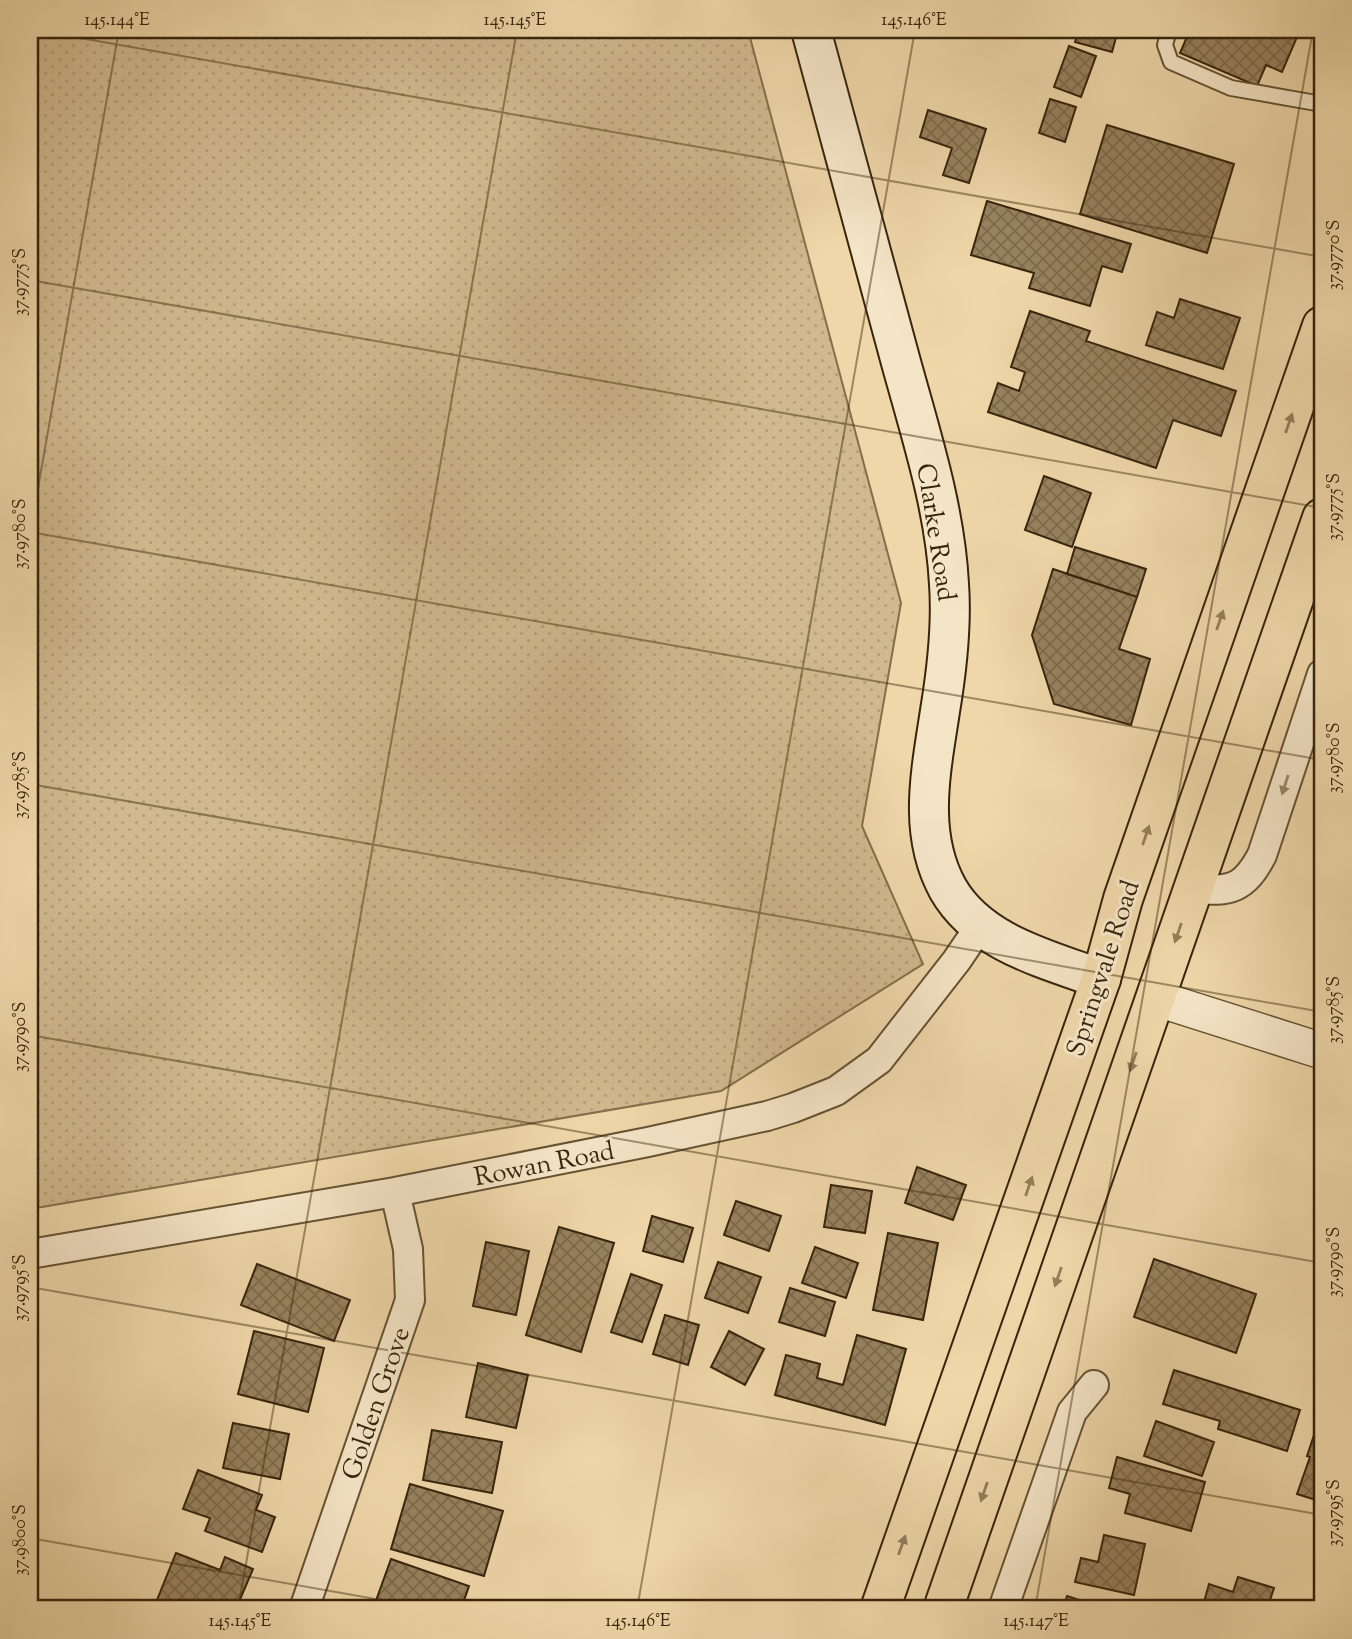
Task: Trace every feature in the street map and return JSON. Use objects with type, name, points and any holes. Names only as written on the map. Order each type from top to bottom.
[{"type":"highway","name":"Springvale Road","points":[[880,1609],[1101,979],[1123,899],[1322,326]]},
{"type":"highway","points":[[943,1609],[1193,889],[1313,579],[1322,518]]},
{"type":"highway","name":"Clarke Road","points":[[1101,979],[1155,998]]},
{"type":"main road","name":"Clarke Road","points":[[811,30],[940,514],[949,583],[949,637],[927,814],[936,862],[948,889],[965,913],[981,926],[1035,955],[1101,979]]},
{"type":"street","points":[[1193,889],[1240,885],[1252,874],[1262,855],[1322,674]]},
{"type":"street","name":"Rowan Road","points":[[30,1254],[395,1192],[767,1116],[836,1091],[879,1060],[981,926]]},
{"type":"street","points":[[1155,998],[1322,1051]]},
{"type":"street","name":"Golden Grove","points":[[304,1609],[410,1300],[408,1249],[395,1192]]},
{"type":"street","points":[[1003,1609],[1072,1412],[1094,1385]]},
{"type":"lane","points":[[1169,30],[1165,45],[1171,62],[1231,88],[1322,104]]},
{"type":"shaded area","points":[[30,30],[748,30],[901,603],[862,826],[923,964],[721,1091],[30,1209]]},
{"type":"building","points":[[1079,30],[1118,30],[1112,52],[1075,42]]},
{"type":"building","points":[[1190,30],[1300,30],[1282,72],[1266,65],[1257,86],[1180,53]]},
{"type":"building","points":[[1069,46],[1096,56],[1081,97],[1054,87]]},
{"type":"building","points":[[1050,99],[1076,107],[1065,142],[1039,133]]},
{"type":"building","points":[[928,110],[986,129],[969,183],[943,175],[952,148],[920,137]]},
{"type":"building","points":[[1107,125],[1234,164],[1207,253],[1080,214]]},
{"type":"building","points":[[987,201],[1131,244],[1122,272],[1102,266],[1090,306],[1029,288],[1034,273],[971,255]]},
{"type":"building","points":[[1180,299],[1240,318],[1223,369],[1146,345],[1157,312],[1174,318]]},
{"type":"building","points":[[1030,311],[1090,331],[1086,341],[1236,391],[1221,436],[1173,420],[1156,468],[988,412],[998,383],[1019,391],[1025,372],[1011,367]]},
{"type":"building","points":[[1044,476],[1091,493],[1072,547],[1025,530]]},
{"type":"building","points":[[1075,547],[1146,569],[1137,597],[1067,574]]},
{"type":"building","points":[[1053,569],[1137,597],[1119,649],[1150,659],[1131,725],[1054,704],[1032,635]]},
{"type":"building","points":[[917,1167],[966,1185],[953,1220],[905,1203]]},
{"type":"building","points":[[831,1185],[872,1191],[865,1233],[824,1227]]},
{"type":"building","points":[[736,1201],[781,1216],[769,1251],[724,1235]]},
{"type":"building","points":[[652,1216],[693,1228],[683,1262],[643,1251]]},
{"type":"building","points":[[559,1227],[614,1243],[581,1352],[526,1335]]},
{"type":"building","points":[[888,1233],[938,1243],[923,1320],[873,1310]]},
{"type":"building","points":[[486,1242],[529,1251],[516,1315],[473,1306]]},
{"type":"building","points":[[815,1247],[858,1263],[846,1298],[802,1283]]},
{"type":"building","points":[[1154,1259],[1256,1294],[1236,1353],[1134,1317]]},
{"type":"building","points":[[718,1262],[761,1277],[748,1313],[705,1298]]},
{"type":"building","points":[[257,1264],[350,1300],[334,1341],[241,1305]]},
{"type":"building","points":[[631,1274],[662,1285],[642,1342],[611,1332]]},
{"type":"building","points":[[790,1288],[835,1302],[825,1336],[779,1322]]},
{"type":"building","points":[[665,1315],[699,1325],[688,1365],[653,1354]]},
{"type":"building","points":[[254,1331],[324,1348],[308,1412],[238,1394]]},
{"type":"building","points":[[729,1331],[764,1349],[745,1385],[711,1367]]},
{"type":"building","points":[[857,1335],[906,1349],[885,1425],[775,1395],[786,1355],[820,1364],[817,1378],[843,1385]]},
{"type":"building","points":[[478,1363],[528,1375],[516,1428],[466,1417]]},
{"type":"building","points":[[1174,1370],[1300,1410],[1287,1451],[1218,1429],[1220,1421],[1163,1404]]},
{"type":"building","points":[[1156,1421],[1214,1442],[1202,1476],[1144,1456]]},
{"type":"building","points":[[233,1423],[289,1434],[280,1479],[223,1468]]},
{"type":"building","points":[[1316,1429],[1322,1431],[1322,1502],[1297,1494]]},
{"type":"building","points":[[432,1430],[502,1442],[492,1493],[423,1480]]},
{"type":"building","points":[[1117,1457],[1205,1482],[1191,1531],[1125,1513],[1130,1494],[1109,1488]]},
{"type":"building","points":[[198,1470],[262,1495],[256,1510],[275,1517],[262,1552],[205,1531],[210,1518],[183,1509]]},
{"type":"building","points":[[410,1484],[503,1511],[484,1576],[391,1549]]},
{"type":"building","points":[[1104,1535],[1145,1544],[1134,1595],[1075,1582],[1081,1558],[1098,1562]]},
{"type":"building","points":[[176,1553],[220,1570],[225,1557],[253,1569],[236,1609],[180,1609],[157,1600]]},
{"type":"building","points":[[391,1559],[469,1586],[461,1609],[373,1609]]},
{"type":"building","points":[[1238,1577],[1274,1588],[1267,1609],[1202,1609],[1209,1584],[1233,1592]]},
{"type":"building","points":[[1067,1596],[1107,1609],[1063,1609]]}]
